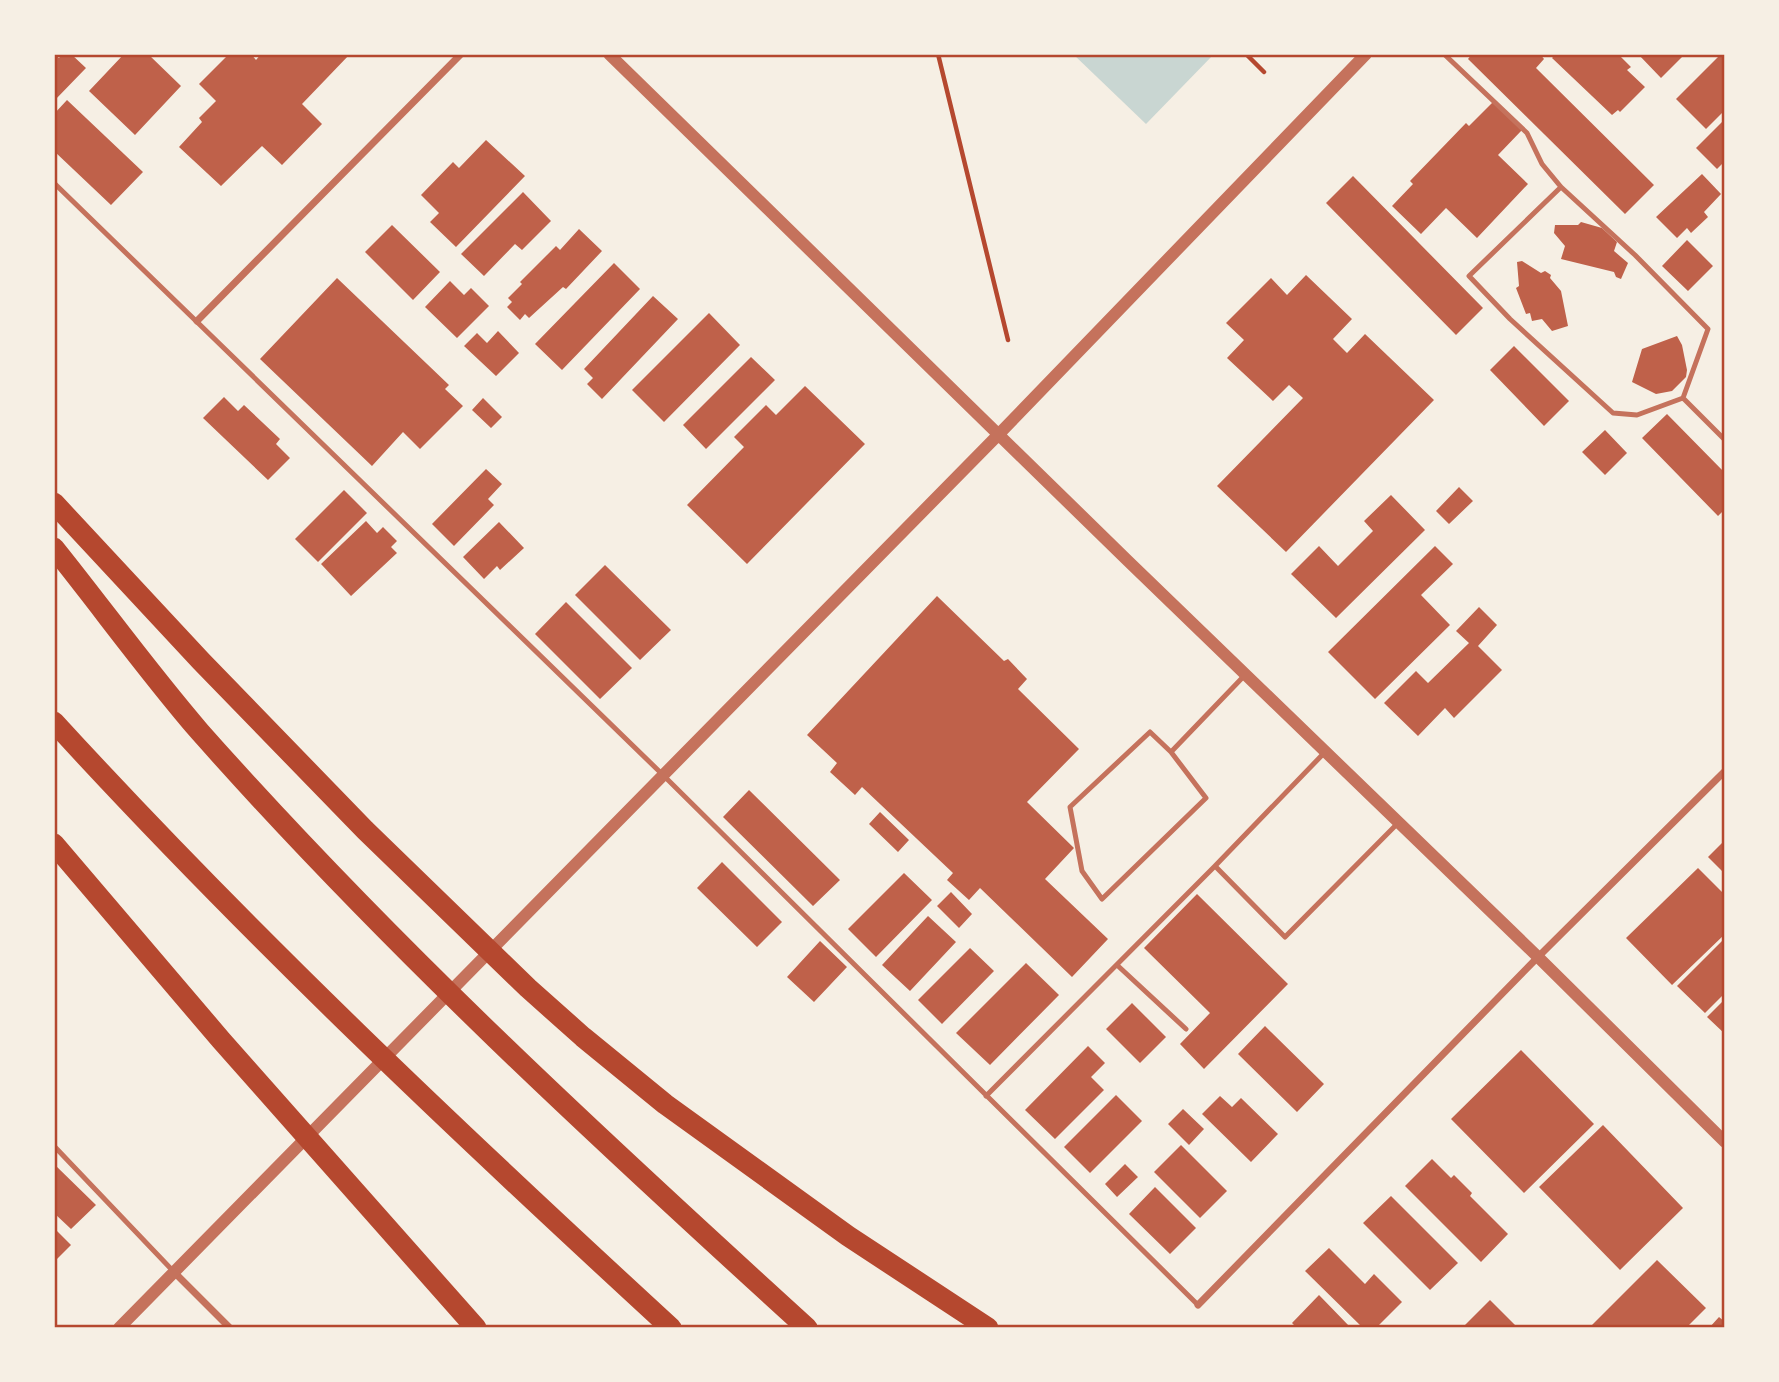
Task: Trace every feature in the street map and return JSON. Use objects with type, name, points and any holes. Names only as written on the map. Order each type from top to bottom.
[{"type":"highway","points":[[54,503],[201,661],[365,830],[583,1037],[625,1073],[805,1205],[988,1328]]},
{"type":"highway","points":[[54,548],[199,730],[328,872],[570,1109],[807,1328]]},
{"type":"highway","points":[[54,722],[260,938],[506,1176],[671,1328]]},
{"type":"highway","points":[[54,844],[221,1040],[476,1328]]},
{"type":"street","points":[[197,321],[461,54]]},
{"type":"street","points":[[609,54],[1725,1142]]},
{"type":"street","points":[[119,1328],[999,434],[1366,54]]},
{"type":"street","points":[[1198,1305],[1538,957],[1725,771]]},
{"type":"street","points":[[174,1272],[230,1328]]},
{"type":"lane","points":[[1444,54],[1527,133],[1542,164],[1561,187],[1635,255],[1708,329],[1683,398],[1637,415],[1613,413],[1510,319],[1469,276],[1561,187]]},
{"type":"lane","points":[[54,183],[663,775],[1198,1305]]},
{"type":"lane","points":[[1683,398],[1725,440]]},
{"type":"lane","points":[[1171,752],[1246,674]]},
{"type":"lane","points":[[1150,732],[1171,752],[1206,798],[1102,900],[1082,871],[1070,807],[1150,732]]},
{"type":"lane","points":[[986,1096],[1326,751]]},
{"type":"lane","points":[[1215,866],[1285,937],[1399,822]]},
{"type":"lane","points":[[1117,965],[1186,1029]]},
{"type":"lane","points":[[54,1146],[174,1272]]},
{"type":"path","points":[[938,54],[1008,340]]},
{"type":"path","points":[[1246,54],[1264,72]]},
{"type":"shaded area","points":[[1073,54],[1214,54],[1146,124]]},
{"type":"building","points":[[54,54],[59,58],[62,54],[71,54],[86,68],[54,101]]},
{"type":"building","points":[[124,54],[148,54],[181,86],[135,135],[89,91]]},
{"type":"building","points":[[229,54],[251,54],[256,60],[261,54],[350,54],[302,104],[322,124],[282,165],[262,146],[221,186],[179,147],[202,122],[199,118],[216,101],[199,84]]},
{"type":"building","points":[[1472,54],[1540,54],[1544,59],[1536,68],[1654,185],[1625,214],[1468,59]]},
{"type":"building","points":[[1556,54],[1618,54],[1631,67],[1627,70],[1645,87],[1620,112],[1618,110],[1612,115],[1552,58]]},
{"type":"building","points":[[1638,54],[1679,54],[1682,57],[1661,78]]},
{"type":"building","points":[[1721,54],[1725,54],[1725,110],[1706,129],[1676,99]]},
{"type":"building","points":[[67,100],[143,172],[111,205],[54,151],[54,114]]},
{"type":"building","points":[[1493,102],[1522,130],[1498,155],[1528,184],[1477,238],[1446,208],[1421,234],[1392,206],[1413,184],[1410,181],[1466,123],[1469,126]]},
{"type":"building","points":[[1725,119],[1725,161],[1717,169],[1696,148]]},
{"type":"building","points":[[486,140],[525,176],[456,247],[430,222],[439,213],[421,195],[453,162],[459,168]]},
{"type":"building","points":[[1702,174],[1721,194],[1704,212],[1708,217],[1691,233],[1687,228],[1677,238],[1656,217]]},
{"type":"building","points":[[1353,176],[1483,308],[1456,335],[1326,203]]},
{"type":"building","points":[[523,192],[551,221],[522,250],[515,244],[484,276],[461,254]]},
{"type":"building","points":[[1581,222],[1602,228],[1617,242],[1614,251],[1628,263],[1621,279],[1616,277],[1614,272],[1561,259],[1565,246],[1554,233],[1555,225],[1578,225]]},
{"type":"building","points":[[392,225],[440,272],[413,300],[365,252]]},
{"type":"building","points":[[579,229],[602,251],[566,289],[563,287],[529,318],[525,314],[520,320],[507,307],[512,302],[508,298],[556,246],[560,250]]},
{"type":"building","points":[[1687,240],[1713,266],[1688,291],[1662,266]]},
{"type":"building","points":[[1522,261],[1541,273],[1545,271],[1551,275],[1550,278],[1561,291],[1568,326],[1552,331],[1542,319],[1532,321],[1530,313],[1526,314],[1516,288],[1519,286],[1517,262]]},
{"type":"building","points":[[614,263],[640,289],[562,370],[535,344]]},
{"type":"building","points":[[1306,275],[1352,319],[1333,339],[1347,353],[1365,334],[1434,400],[1286,552],[1217,486],[1303,398],[1289,385],[1273,401],[1227,358],[1244,340],[1226,323],[1271,278],[1287,295]]},
{"type":"building","points":[[337,278],[449,385],[445,389],[463,406],[420,449],[403,432],[372,466],[260,359]]},
{"type":"building","points":[[450,281],[464,295],[471,288],[489,306],[457,338],[425,307]]},
{"type":"building","points":[[653,296],[678,319],[602,399],[587,384],[593,378],[584,369]]},
{"type":"building","points":[[709,313],[740,345],[664,422],[632,390]]},
{"type":"building","points":[[498,331],[519,353],[496,376],[464,346],[477,333],[487,343]]},
{"type":"building","points":[[1677,336],[1682,345],[1686,377],[1672,391],[1656,394],[1632,382],[1642,349]]},
{"type":"building","points":[[1514,346],[1569,401],[1544,426],[1490,370]]},
{"type":"building","points":[[751,357],[775,380],[706,449],[683,425]]},
{"type":"building","points":[[805,386],[865,444],[747,564],[687,505],[744,447],[734,437],[766,405],[776,415]]},
{"type":"building","points":[[224,397],[238,411],[244,405],[280,439],[276,444],[290,458],[268,480],[203,418]]},
{"type":"building","points":[[483,398],[502,417],[491,428],[472,410]]},
{"type":"building","points":[[1667,414],[1725,473],[1725,509],[1718,516],[1642,438]]},
{"type":"building","points":[[1605,430],[1627,453],[1605,475],[1582,452]]},
{"type":"building","points":[[486,469],[502,484],[488,499],[494,505],[454,546],[432,524]]},
{"type":"building","points":[[1459,487],[1473,501],[1449,524],[1436,511]]},
{"type":"building","points":[[344,490],[367,513],[318,562],[295,539]]},
{"type":"building","points":[[1391,495],[1425,530],[1336,618],[1291,574],[1319,546],[1338,566],[1373,531],[1364,521]]},
{"type":"building","points":[[366,521],[377,533],[383,527],[397,541],[391,547],[397,553],[351,596],[321,564]]},
{"type":"building","points":[[499,522],[524,548],[500,570],[497,566],[484,579],[463,557]]},
{"type":"building","points":[[1435,546],[1453,564],[1421,595],[1450,625],[1375,699],[1328,652]]},
{"type":"building","points":[[605,565],[671,630],[640,660],[575,595]]},
{"type":"building","points":[[937,596],[1004,661],[1008,659],[1027,679],[1018,689],[1079,749],[1027,802],[1074,848],[1045,879],[1108,939],[1072,977],[980,888],[969,900],[947,880],[953,873],[862,787],[855,795],[830,772],[837,763],[807,735]]},
{"type":"building","points":[[566,602],[632,668],[600,699],[535,634]]},
{"type":"building","points":[[1479,607],[1497,625],[1478,646],[1502,670],[1454,718],[1445,708],[1418,736],[1384,703],[1416,671],[1428,683],[1469,643],[1456,631]]},
{"type":"building","points":[[749,790],[840,880],[813,906],[723,817]]},
{"type":"building","points":[[880,812],[909,840],[898,852],[869,824]]},
{"type":"building","points":[[1725,840],[1725,874],[1708,857]]},
{"type":"building","points":[[722,862],[782,922],[757,947],[697,888]]},
{"type":"building","points":[[1698,868],[1725,895],[1725,934],[1672,985],[1626,938]]},
{"type":"building","points":[[904,873],[932,900],[876,957],[848,929]]},
{"type":"building","points":[[951,892],[972,914],[959,928],[937,906]]},
{"type":"building","points":[[1197,894],[1288,984],[1204,1069],[1180,1044],[1210,1013],[1144,948]]},
{"type":"building","points":[[928,916],[956,942],[910,991],[882,965]]},
{"type":"building","points":[[1725,938],[1725,993],[1705,1013],[1677,986]]},
{"type":"building","points":[[820,941],[847,967],[814,1002],[787,977]]},
{"type":"building","points":[[970,948],[994,971],[942,1024],[918,1000]]},
{"type":"building","points":[[1026,963],[1059,995],[990,1065],[956,1033]]},
{"type":"building","points":[[1725,999],[1725,1034],[1707,1017]]},
{"type":"building","points":[[1132,1003],[1166,1037],[1140,1063],[1106,1029]]},
{"type":"building","points":[[1265,1026],[1324,1084],[1297,1112],[1238,1054]]},
{"type":"building","points":[[1088,1046],[1105,1063],[1091,1077],[1104,1090],[1055,1139],[1025,1110]]},
{"type":"building","points":[[1521,1050],[1594,1124],[1524,1193],[1451,1119]]},
{"type":"building","points":[[1116,1095],[1142,1121],[1090,1173],[1064,1147]]},
{"type":"building","points":[[1220,1096],[1232,1107],[1241,1098],[1278,1134],[1251,1162],[1202,1114]]},
{"type":"building","points":[[1183,1109],[1204,1129],[1189,1145],[1168,1124]]},
{"type":"building","points":[[1603,1125],[1683,1208],[1620,1270],[1539,1187]]},
{"type":"building","points":[[1181,1145],[1227,1191],[1200,1218],[1154,1172]]},
{"type":"building","points":[[1432,1159],[1451,1178],[1454,1175],[1472,1193],[1470,1196],[1508,1234],[1481,1262],[1405,1186]]},
{"type":"building","points":[[54,1164],[96,1205],[71,1229],[54,1213]]},
{"type":"building","points":[[1125,1164],[1138,1177],[1117,1197],[1105,1184]]},
{"type":"building","points":[[1155,1187],[1196,1228],[1170,1254],[1129,1214]]},
{"type":"building","points":[[1391,1196],[1458,1263],[1430,1290],[1363,1223]]},
{"type":"building","points":[[54,1228],[71,1245],[54,1262]]},
{"type":"building","points":[[1329,1248],[1365,1284],[1374,1274],[1402,1302],[1376,1328],[1363,1328],[1305,1271]]},
{"type":"building","points":[[1657,1260],[1706,1308],[1686,1328],[1589,1328]]},
{"type":"building","points":[[1319,1295],[1351,1328],[1297,1328],[1292,1323]]},
{"type":"building","points":[[1490,1300],[1518,1328],[1468,1328],[1465,1325]]},
{"type":"building","points":[[1719,1317],[1725,1322],[1725,1328],[1709,1328]]}]
